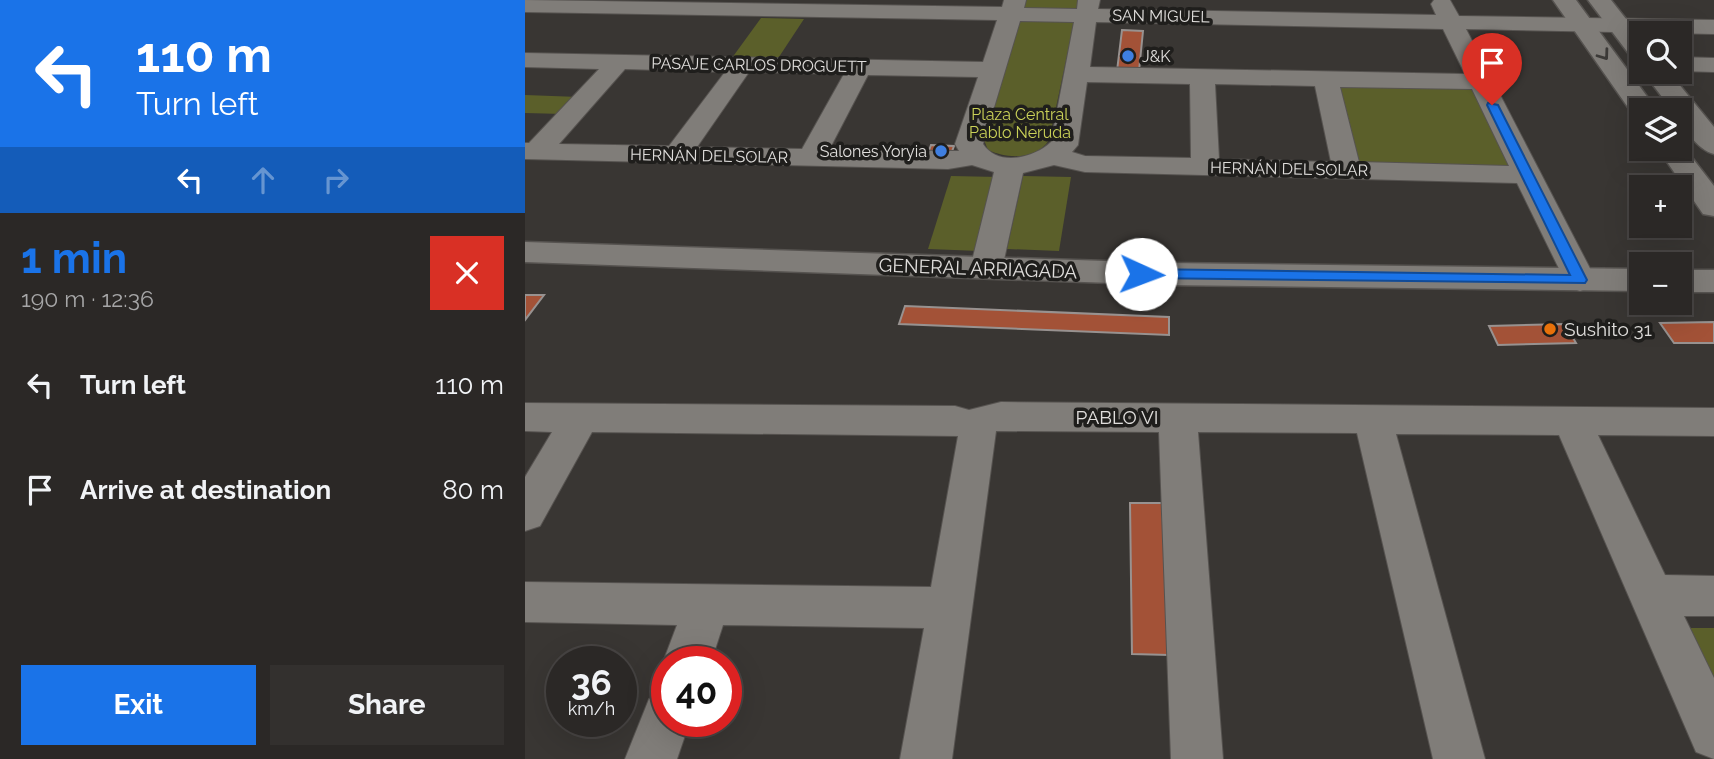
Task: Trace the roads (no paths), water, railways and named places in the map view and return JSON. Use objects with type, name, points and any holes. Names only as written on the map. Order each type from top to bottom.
[{"type":"street","points":[[1564,0],[1635,98]]},
{"type":"street","points":[[1599,0],[1629,38]]},
{"type":"street","points":[[558,23],[578,3]]},
{"type":"street","name":"SAN MIGUEL","points":[[525,5],[578,3],[1445,11],[1581,24],[1714,27]]},
{"type":"street","points":[[1012,7],[969,144],[976,156],[1010,166],[1031,164],[1052,156],[1064,145],[1087,7]]},
{"type":"street","points":[[1445,11],[1580,280]]},
{"type":"street","points":[[525,59],[542,40]]},
{"type":"street","name":"PASAJE CARLOS DROGUETT","points":[[525,59],[992,71]]},
{"type":"street","points":[[531,151],[619,62]]},
{"type":"street","points":[[1692,64],[1714,65]]},
{"type":"street","points":[[677,155],[742,65]]},
{"type":"street","points":[[811,158],[860,67]]},
{"type":"street","points":[[1077,74],[1481,82]]},
{"type":"street","points":[[1202,76],[1205,167]]},
{"type":"street","points":[[1326,79],[1347,171]]},
{"type":"street","points":[[1666,84],[1714,145]]},
{"type":"street","name":"HERNÁN DEL SOLAR","points":[[531,151],[955,161],[976,156]]},
{"type":"street","name":"HERNÁN DEL SOLAR","points":[[1052,156],[1085,164],[1527,175]]},
{"type":"street","points":[[1681,161],[1714,207]]},
{"type":"street","points":[[986,269],[1010,166]]},
{"type":"street","name":"GENERAL ARRIAGADA","points":[[525,252],[1167,274],[1629,281]]},
{"type":"street","points":[[1692,281],[1714,281]]},
{"type":"street","name":"PABLO VI","points":[[525,417],[955,420],[973,426],[987,418],[1001,415],[1714,422]]},
{"type":"street","points":[[1178,417],[1197,759]]},
{"type":"street","points":[[525,514],[580,418]]},
{"type":"street","points":[[1373,419],[1459,759]]},
{"type":"street","points":[[1573,421],[1714,734]]},
{"type":"street","points":[[926,759],[977,440],[977,432],[973,426]]},
{"type":"street","points":[[1651,595],[1714,596]]},
{"type":"street","points":[[525,602],[950,608]]},
{"type":"street","points":[[693,646],[707,605]]},
{"type":"street","points":[[651,759],[659,737]]},
{"type":"place","name":"J&K","points":[[1128,56]]},
{"type":"place","name":"Salones Yoryia","points":[[941,151]]},
{"type":"place","name":"Sushito 31","points":[[1550,329]]},
{"type":"park label","name":"Plaza Central Pablo Neruda","points":[[1020,123]]}]
